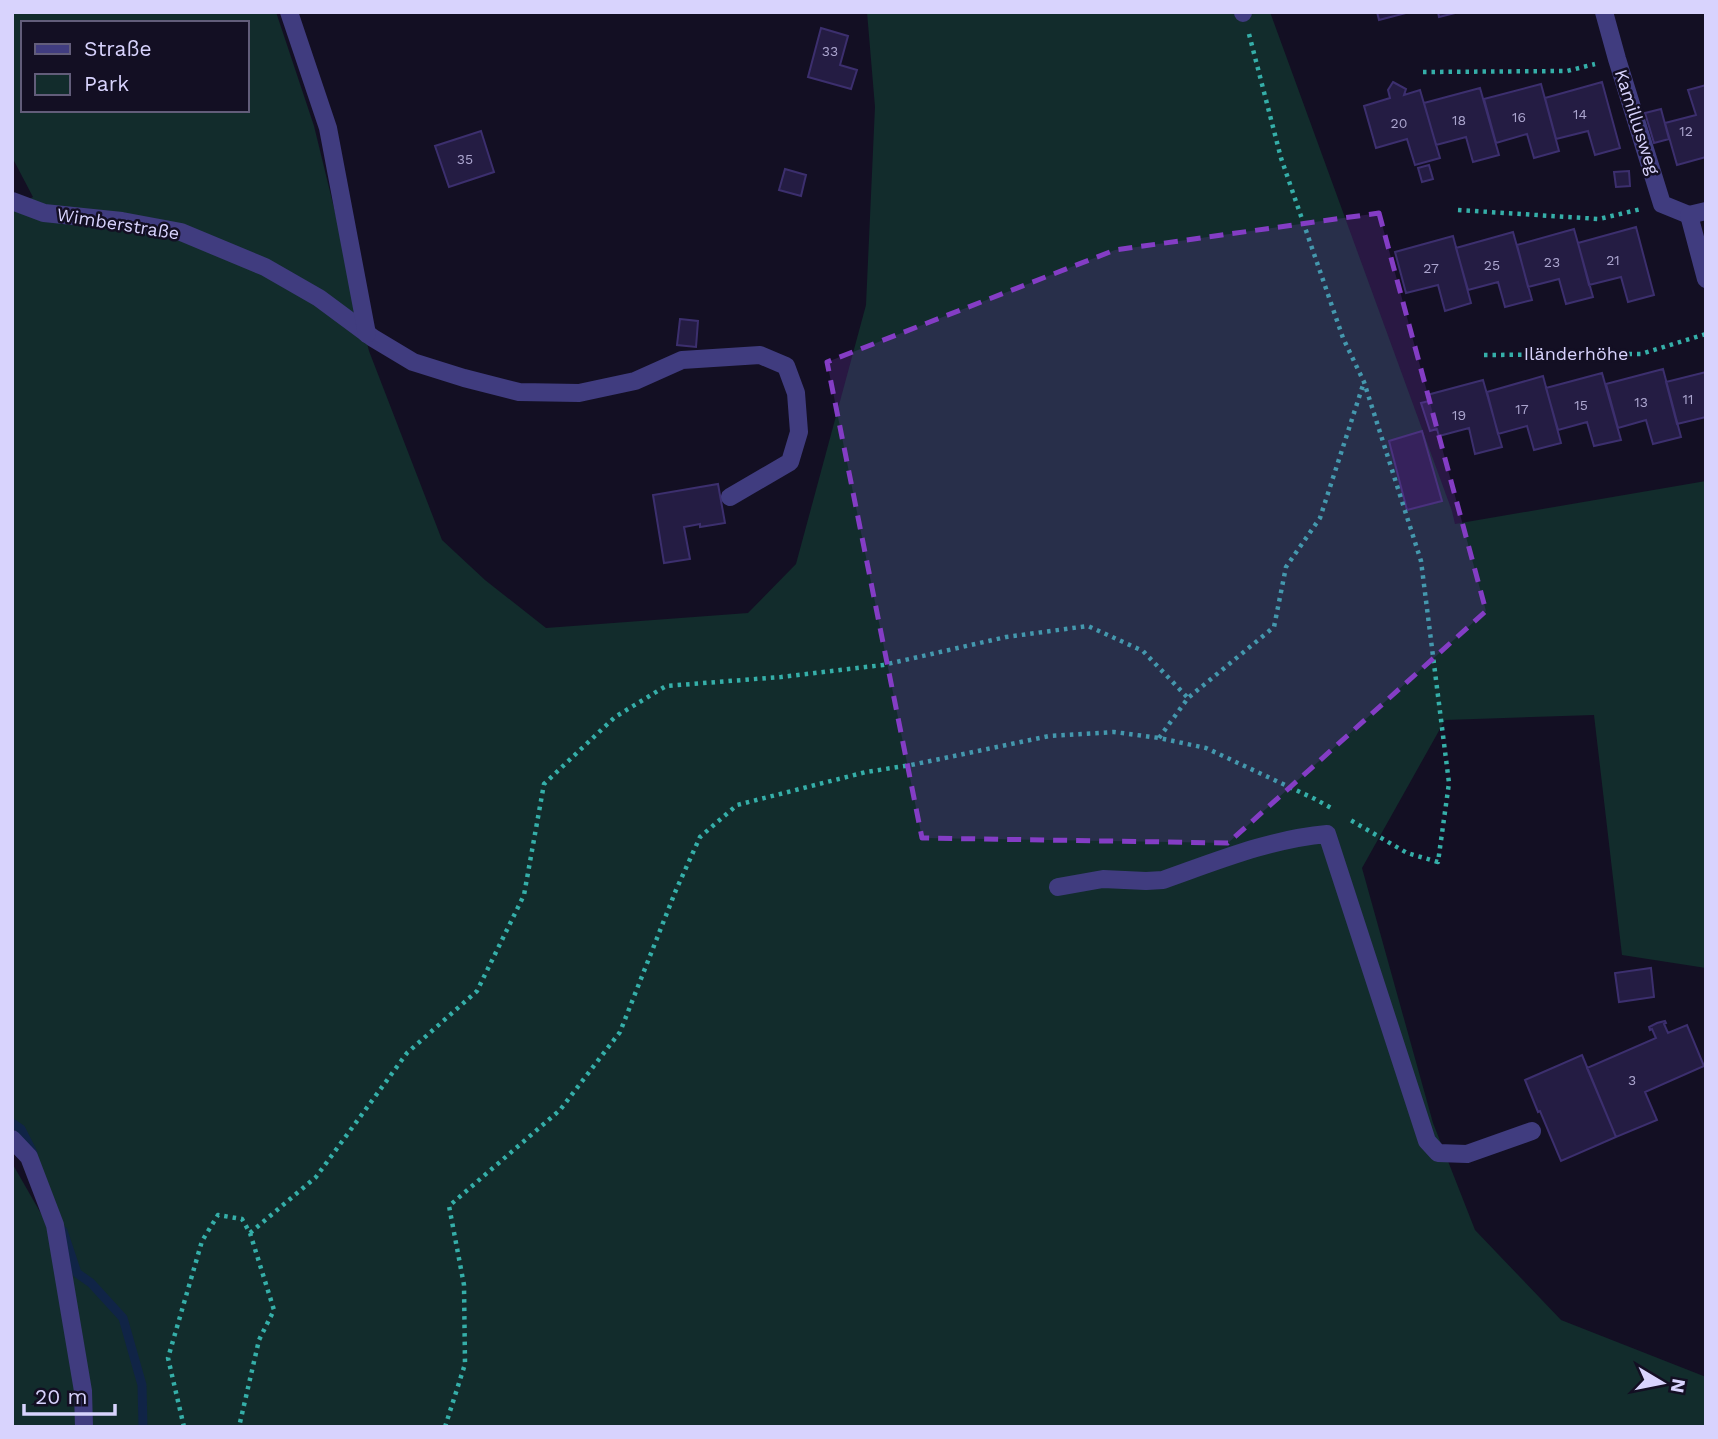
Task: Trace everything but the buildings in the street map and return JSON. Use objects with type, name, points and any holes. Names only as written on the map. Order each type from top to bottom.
[{"type":"street","points":[[289,12],[328,128],[368,334]]},
{"type":"street","name":"Kamillusweg","points":[[1604,12],[1662,204]]},
{"type":"street","name":"Wimberstraße","points":[[12,201],[44,212],[181,232],[265,267],[319,298],[368,334],[413,362],[519,392],[579,393],[635,381],[682,360],[760,355],[786,366],[796,393],[799,432],[790,462],[730,496]]},
{"type":"street","points":[[1662,204],[1697,213],[1706,278]]},
{"type":"street","points":[[1058,887],[1103,879],[1163,880],[1264,845],[1303,836],[1327,834],[1427,1141],[1438,1153],[1467,1154],[1532,1131]]},
{"type":"street","points":[[12,1139],[29,1157],[55,1225],[83,1391],[84,1427]]},
{"type":"path","points":[[1243,13],[1281,158],[1343,338],[1364,382],[1421,561],[1449,783],[1438,862],[1408,853],[1345,817]]},
{"type":"path","points":[[1423,72],[1567,71],[1617,59]]},
{"type":"path","points":[[1458,210],[1599,219],[1662,204]]},
{"type":"path","name":"Iländerhöhe","points":[[1485,355],[1641,354],[1706,334]]},
{"type":"path","points":[[1159,738],[1188,698],[1274,627],[1286,567],[1320,518],[1364,382]]},
{"type":"path","points":[[250,1233],[316,1177],[407,1053],[477,991],[524,895],[544,784],[615,717],[666,686],[781,677],[883,665],[1006,637],[1088,626],[1143,651],[1188,698]]},
{"type":"path","points":[[445,1427],[465,1364],[464,1285],[449,1206],[560,1110],[620,1032],[700,836],[737,805],[866,772],[1049,736],[1114,732],[1206,748],[1335,811]]},
{"type":"path","points":[[184,1427],[168,1358],[202,1241],[218,1215],[242,1219],[250,1233],[274,1310],[259,1340],[239,1427]]},
{"type":"highlighted area","points":[[1379,213],[1486,611],[1228,843],[922,838],[827,362],[1115,250]]},
{"type":"green space","points":[[12,12],[276,12],[314,126],[369,351],[442,540],[485,580],[546,628],[748,613],[796,564],[866,305],[875,107],[867,12],[1270,12],[1455,524],[1706,481],[1706,968],[1622,955],[1594,715],[1445,720],[1362,868],[1433,1123],[1475,1230],[1561,1320],[1706,1377],[1706,1427],[89,1427],[59,1226],[36,1152],[12,1128],[12,208],[33,197],[12,157]]},
{"type":"green space","points":[[12,1163],[51,1231],[77,1391],[75,1427],[12,1427]]},
{"type":"waterway","points":[[12,1123],[21,1129],[33,1153]]},
{"type":"waterway","points":[[63,1231],[77,1273],[91,1283],[123,1318],[142,1385],[143,1427]]}]
